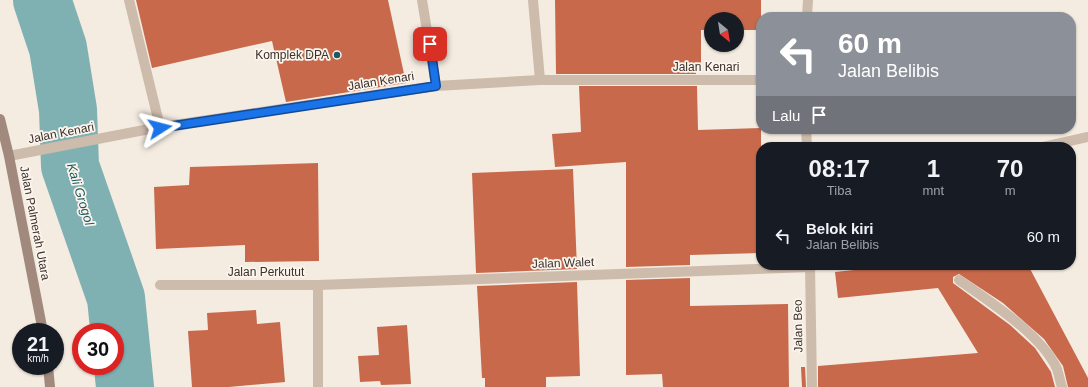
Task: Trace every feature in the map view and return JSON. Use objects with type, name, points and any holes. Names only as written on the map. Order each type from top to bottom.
[{"type":"street","points":[[129,0],[160,128]]},
{"type":"street","points":[[422,0],[436,86]]},
{"type":"street","points":[[533,0],[540,80]]},
{"type":"street","points":[[807,12],[808,0]]},
{"type":"street","name":"Jalan Kenari","points":[[9,156],[160,128],[436,86],[540,80],[756,80]]},
{"type":"street","name":"Jalan Palmerah Utara","points":[[0,119],[9,156],[41,323]]},
{"type":"street","points":[[1068,142],[1088,138]]},
{"type":"street","name":"Jalan Walet","points":[[318,285],[756,268]]},
{"type":"street","name":"Jalan Beo","points":[[810,270],[812,387]]},
{"type":"street","points":[[959,280],[1007,314],[1042,348],[1056,368],[1062,387]]},
{"type":"street","name":"Jalan Perkutut","points":[[160,286],[318,285],[318,387]]},
{"type":"street","points":[[49,375],[50,387]]},
{"type":"building","name":"Komplek DPA","points":[[136,0],[388,0],[406,83],[286,102],[272,41],[152,68]]},
{"type":"building","points":[[555,0],[761,0],[761,12],[756,12],[756,30],[744,30],[744,12],[704,12],[704,30],[701,30],[701,69],[696,69],[696,74],[556,74]]},
{"type":"building","points":[[579,86],[697,86],[698,130],[756,128],[756,134],[761,134],[761,142],[756,142],[756,253],[690,255],[690,265],[626,267],[626,162],[555,167],[552,134],[581,132]]},
{"type":"building","points":[[318,163],[319,261],[245,262],[245,245],[156,249],[154,187],[189,185],[190,167]]},
{"type":"building","points":[[573,169],[577,269],[476,273],[472,173]]},
{"type":"building","points":[[854,270],[1031,270],[1088,378],[1088,387],[1068,387],[1063,366],[1044,339],[1003,303],[959,274],[953,277],[953,283],[1010,325],[1035,348],[1051,372],[1055,387],[818,387],[818,366],[978,353],[938,288],[838,298],[835,272]]},
{"type":"building","points":[[690,278],[690,306],[788,304],[789,387],[663,387],[662,374],[626,375],[626,280]]},
{"type":"building","points":[[577,282],[580,376],[546,377],[546,387],[485,387],[485,378],[482,378],[477,286]]},
{"type":"building","points":[[256,310],[257,324],[280,322],[285,382],[229,387],[192,387],[188,331],[208,330],[207,313]]},
{"type":"building","points":[[407,325],[411,384],[381,385],[380,381],[360,382],[358,356],[379,355],[377,327]]},
{"type":"building","points":[[801,367],[805,367],[806,387],[802,387]]},
{"type":"waterway","name":"Kali Grogol","points":[[42,0],[58,48],[68,110],[70,166],[116,298],[125,387]]},
{"type":"place","name":"Komplek DPA","points":[[337,55]]},
{"type":"route","points":[[160,128],[436,86],[430,44]]}]
